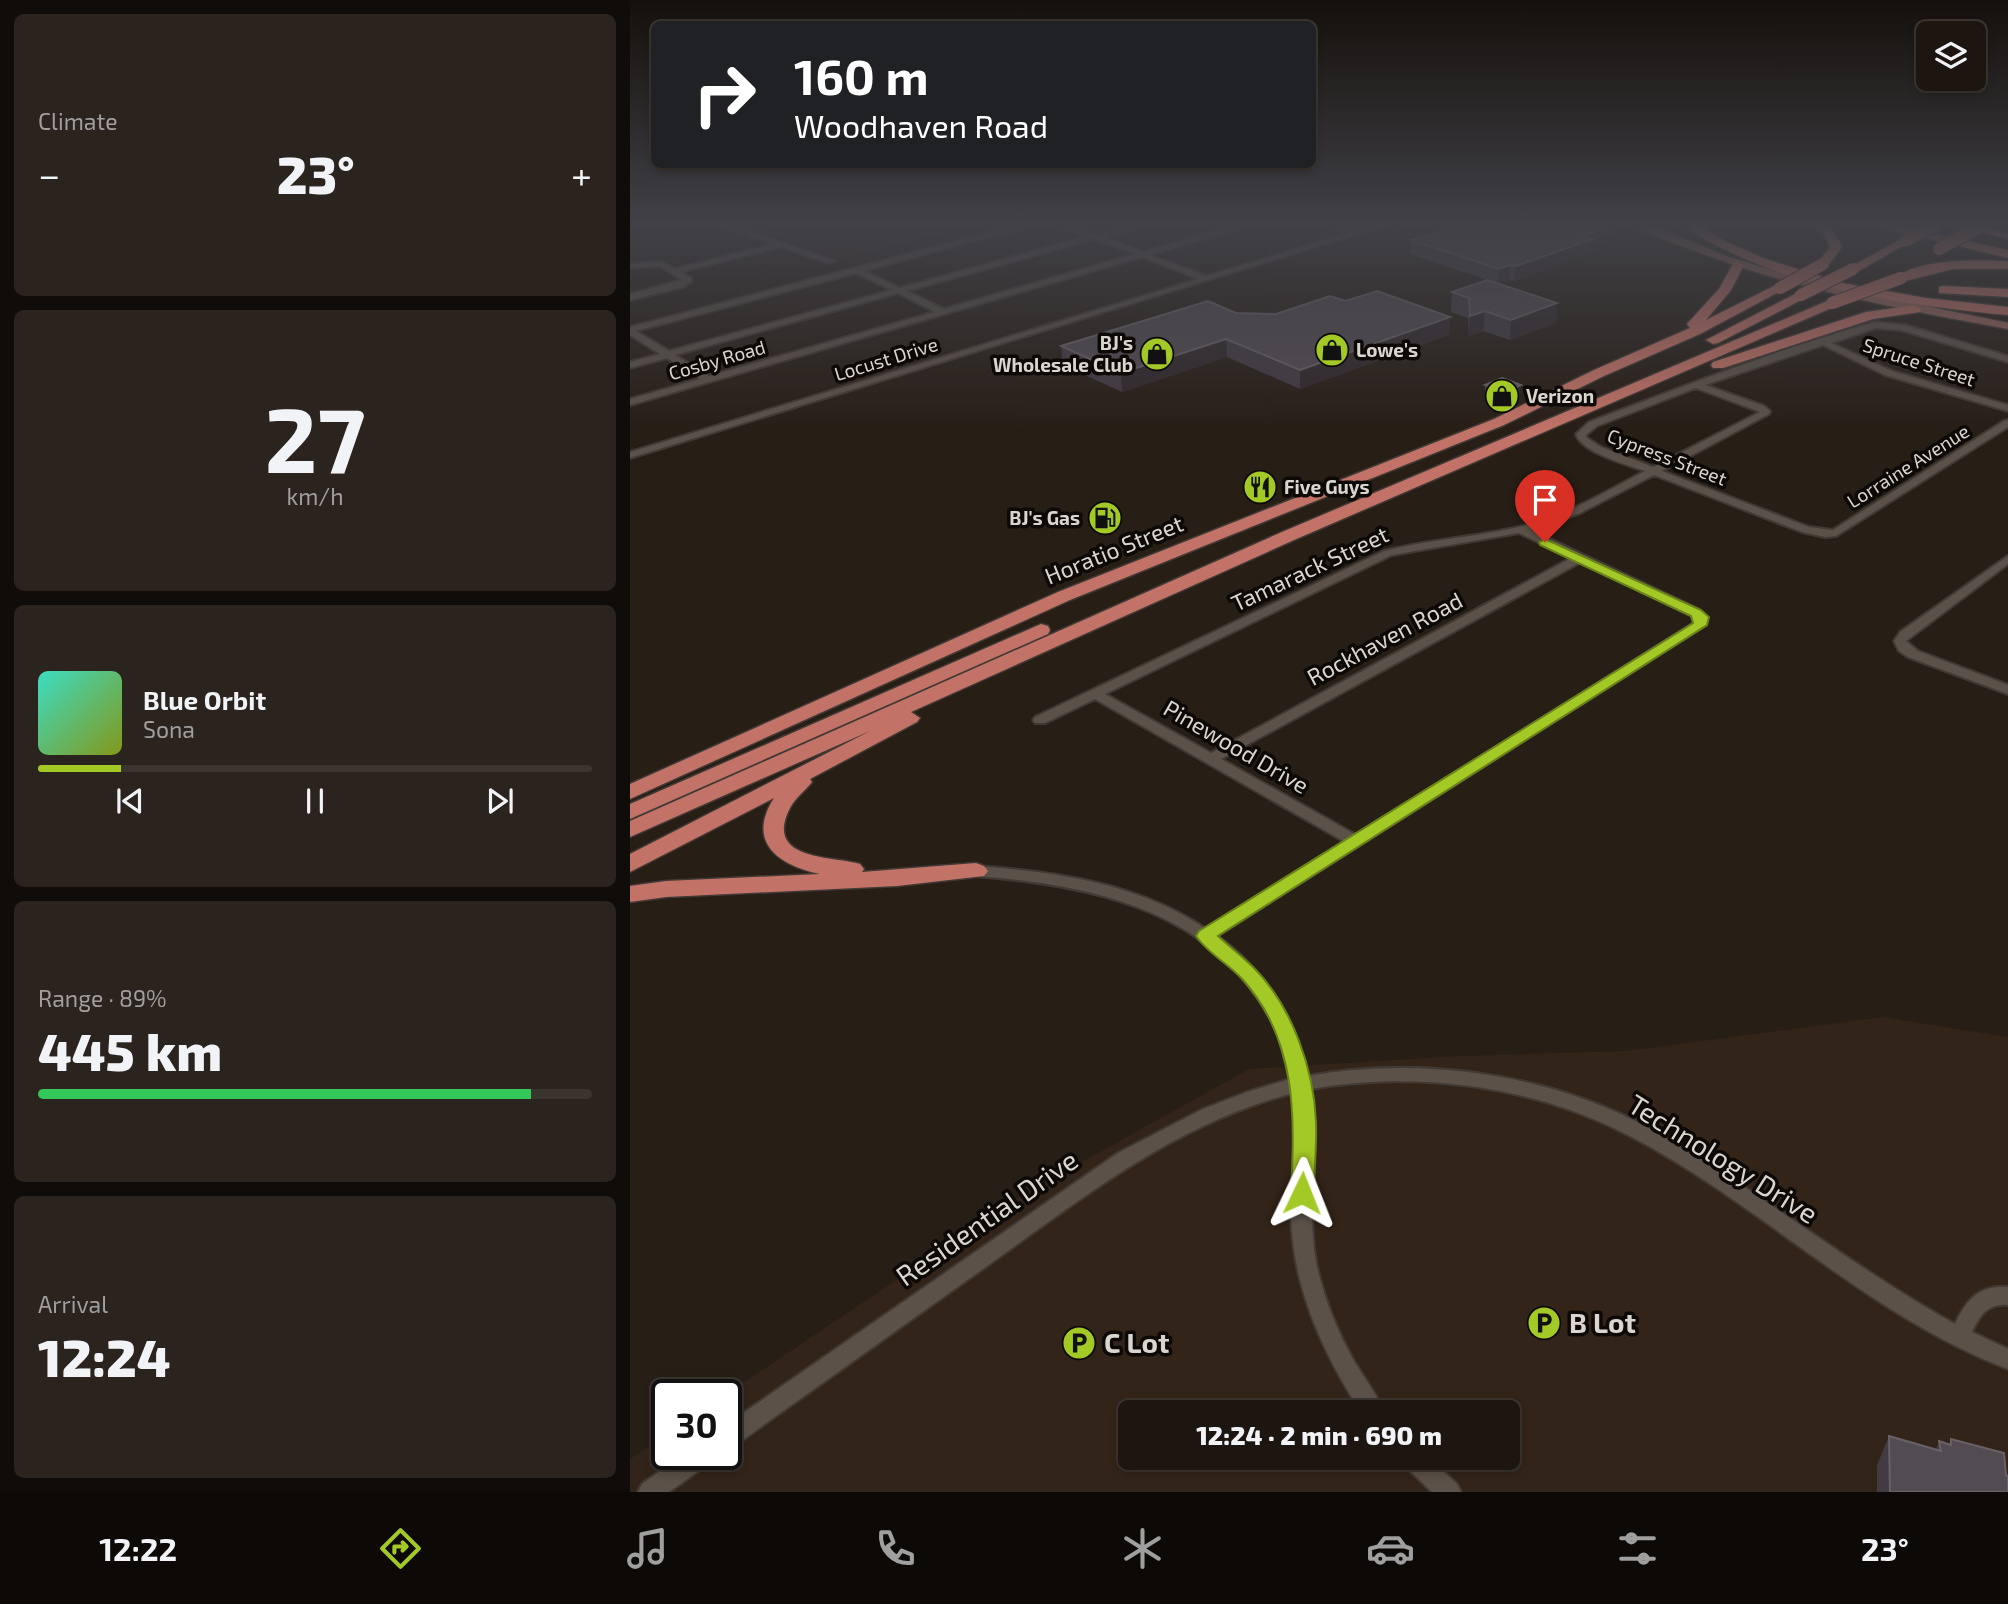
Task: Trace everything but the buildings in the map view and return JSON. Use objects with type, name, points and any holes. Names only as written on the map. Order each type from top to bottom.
[{"type":"highway","points":[[1660,346],[1710,310],[1724,292]]},
{"type":"highway","points":[[1660,346],[1772,292]]},
{"type":"highway","points":[[630,812],[1240,544],[1520,427],[1728,332],[1808,292]]},
{"type":"highway","points":[[1832,303],[1854,292]]},
{"type":"highway","points":[[630,831],[1288,536],[1863,292]]},
{"type":"highway","points":[[1875,292],[2008,310]]},
{"type":"highway","points":[[1986,292],[2008,293]]},
{"type":"highway","points":[[1564,419],[1872,308],[1915,309]]},
{"type":"highway","points":[[1525,409],[1728,332]]},
{"type":"highway","name":"Horatio Street","points":[[630,792],[957,643],[1151,560],[1371,474],[1525,409],[1660,346]]},
{"type":"highway","points":[[957,643],[1179,562],[1240,544]]},
{"type":"highway","points":[[630,864],[831,761],[1067,634]]},
{"type":"highway","points":[[831,761],[786,795],[776,811],[776,838],[784,851],[812,864],[840,869],[976,871]]},
{"type":"highway","points":[[630,894],[666,889],[897,878],[976,871]]},
{"type":"main road","points":[[1825,292],[1872,308]]},
{"type":"main road","points":[[1915,309],[2008,326]]},
{"type":"street","points":[[630,298],[655,292]]},
{"type":"street","points":[[630,331],[777,292]]},
{"type":"street","points":[[630,365],[894,292]]},
{"type":"street","points":[[903,292],[943,312]]},
{"type":"street","name":"Cosby Road","points":[[630,402],[1014,292]]},
{"type":"street","name":"Locust Drive","points":[[630,455],[1166,292]]},
{"type":"street","points":[[1696,385],[1865,327],[1894,325],[2008,359]]},
{"type":"street","points":[[630,331],[706,380]]},
{"type":"street","name":"Spruce Street","points":[[1822,341],[1844,355],[1868,365],[2008,408]]},
{"type":"street","name":"Cypress Street","points":[[1696,385],[1593,424],[1581,434],[1582,439],[1597,449],[1806,530],[1825,534]]},
{"type":"street","name":"Tamarack Street","points":[[1040,720],[1388,554],[1450,539],[1522,530],[1576,511],[1764,414],[1765,411],[1761,408],[1696,385]]},
{"type":"street","name":"Lorraine Avenue","points":[[1825,534],[1836,533],[2008,423]]},
{"type":"street","points":[[1206,936],[1700,625],[1702,617],[1696,613],[1522,530]]},
{"type":"street","name":"Rockhaven Road","points":[[1211,759],[1580,558]]},
{"type":"street","points":[[2008,559],[1904,635],[1900,643],[1913,654],[2008,690]]},
{"type":"street","points":[[1992,570],[2008,576]]},
{"type":"street","name":"Pinewood Drive","points":[[1094,693],[1355,841]]},
{"type":"street","points":[[976,871],[1022,872],[1109,888],[1166,911],[1206,936],[1249,975],[1269,1000],[1284,1029],[1301,1083],[1305,1122],[1301,1216],[1306,1267],[1321,1318],[1345,1370],[1365,1400]]},
{"type":"street","name":"Technology Drive","points":[[1301,1083],[1360,1076],[1430,1075],[1471,1079],[1537,1093],[1596,1113],[1637,1131],[1705,1174],[1861,1282],[1959,1338],[2008,1359]]},
{"type":"street","name":"Residential Drive","points":[[742,1427],[1125,1158],[1177,1128],[1230,1105],[1301,1083]]},
{"type":"street","points":[[1959,1338],[1979,1300],[1990,1295],[2008,1296]]},
{"type":"street","points":[[650,1492],[681,1470]]},
{"type":"street","points":[[1426,1470],[1449,1492]]},
{"type":"shaded area","points":[[1883,1017],[2008,1037],[2008,1492],[630,1492],[630,1459],[651,1445],[651,1470],[742,1470],[742,1384],[1021,1196],[1249,1069],[1458,1056],[1626,1051]]},
{"type":"place","name":"Lowe's","points":[[1332,350]]},
{"type":"place","name":"BJ's Wholesale Club","points":[[1157,354]]},
{"type":"place","name":"Verizon","points":[[1502,396]]},
{"type":"place","name":"Five Guys","points":[[1260,487]]},
{"type":"place","name":"BJ's Gas","points":[[1105,518]]},
{"type":"place","name":"B Lot","points":[[1544,1323]]},
{"type":"place","name":"C Lot","points":[[1079,1343]]},
{"type":"route","points":[[1302,1193],[1305,1122],[1301,1083],[1284,1029],[1269,1000],[1249,975],[1228,953],[1206,936],[1700,625],[1702,617],[1696,613],[1545,542]]}]
